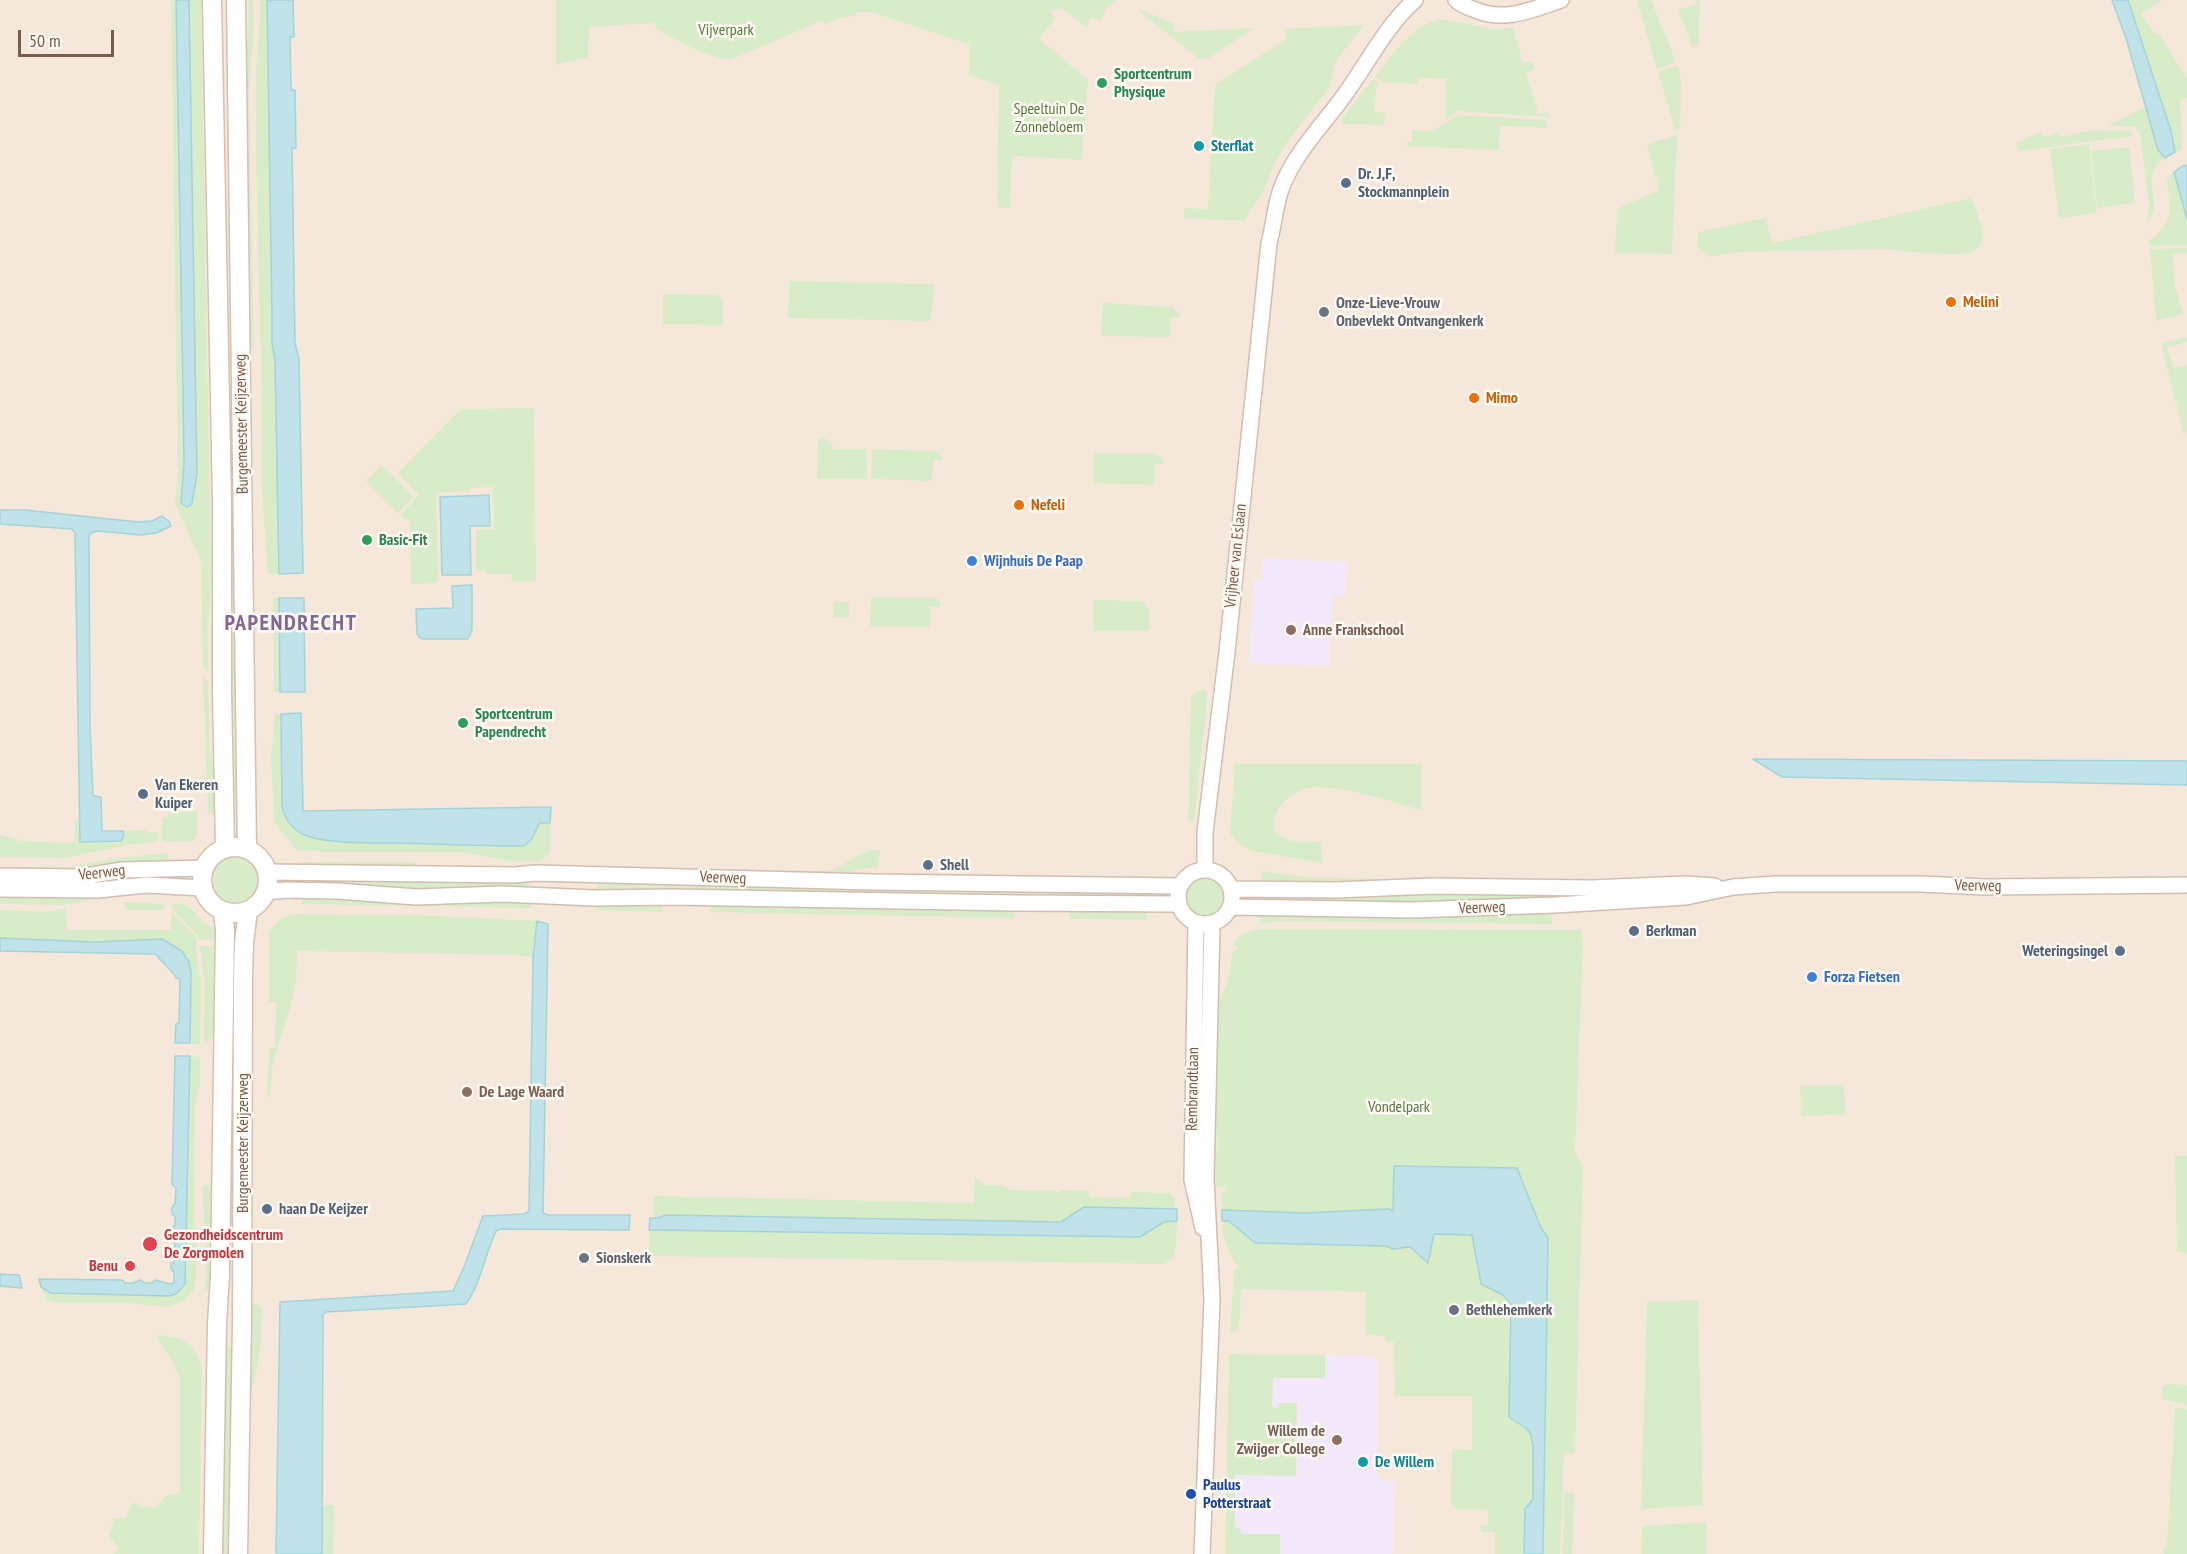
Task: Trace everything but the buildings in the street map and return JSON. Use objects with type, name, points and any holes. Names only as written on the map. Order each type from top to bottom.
[{"type":"main road","name":"Burgemeester Keijzerweg","points":[[212,0],[222,500],[225,848]]},
{"type":"main road","name":"Burgemeester Keijzerweg","points":[[236,0],[247,849]]},
{"type":"main road","points":[[225,848],[247,849],[260,858],[267,872],[266,892],[259,904],[248,911],[235,914],[223,912],[210,902],[202,888],[204,868],[212,856],[225,848]]},
{"type":"main road","name":"Burgemeester Keijzerweg","points":[[238,1554],[242,1323],[243,979],[248,911]]},
{"type":"main road","name":"Burgemeester Keijzerweg","points":[[213,1554],[217,1323],[220,1276],[225,930],[223,912]]},
{"type":"street","name":"Vrijheer van Eslaan","points":[[1205,869],[1205,832],[1225,668],[1269,243],[1281,190],[1295,160],[1346,93],[1396,21],[1415,0]]},
{"type":"street","points":[[1456,0],[1486,15],[1502,16],[1523,13],[1561,0]]},
{"type":"street","name":"Veerweg","points":[[0,876],[80,877],[123,870],[204,868]]},
{"type":"street","points":[[1205,869],[1224,877],[1231,889],[1230,907],[1223,918],[1212,924],[1196,923],[1185,916],[1178,904],[1180,886],[1190,874],[1205,869]]},
{"type":"street","name":"Veerweg","points":[[267,872],[470,875],[535,873],[872,882],[1180,886]]},
{"type":"street","name":"Veerweg","points":[[1231,889],[1336,890],[1432,886],[1591,888],[1685,884],[1733,887],[1775,884],[1921,884],[1985,887],[2187,885]]},
{"type":"street","name":"Veerweg","points":[[0,889],[98,890],[146,885],[202,888]]},
{"type":"street","name":"Veerweg","points":[[1230,907],[1412,910],[1555,905],[1686,897],[1733,887]]},
{"type":"street","name":"Veerweg","points":[[266,892],[338,891],[416,897],[502,894],[594,898],[672,897],[1178,904]]},
{"type":"street","name":"Rembrandtlaan","points":[[1196,923],[1192,1180],[1203,1215],[1211,1253],[1212,1299],[1202,1554]]},
{"type":"street","name":"Rembrandtlaan","points":[[1203,1215],[1212,924]]},
{"type":"shaded area","points":[[0,0],[2187,0],[2187,1554],[0,1554]]},
{"type":"shaded area","name":"Anne Frankschool","points":[[1262,558],[1348,562],[1345,596],[1333,596],[1329,666],[1249,664],[1254,579],[1261,580]]},
{"type":"shaded area","name":"Willem de Zwijger College","points":[[1325,1355],[1373,1356],[1378,1362],[1377,1472],[1383,1481],[1395,1481],[1393,1554],[1280,1554],[1280,1535],[1240,1534],[1235,1527],[1235,1474],[1295,1476],[1279,1403],[1279,1408],[1272,1408],[1273,1377],[1324,1378]]},
{"type":"green space","points":[[171,0],[176,0],[184,465],[181,503],[184,507],[192,500],[197,474],[189,0],[201,0],[211,578],[208,672],[203,667],[200,559],[175,504],[178,474]]},
{"type":"green space","points":[[249,0],[253,0],[254,22],[249,95],[254,351],[249,344],[244,81]]},
{"type":"green space","points":[[260,0],[267,0],[272,343],[275,359],[279,574],[268,574],[262,491],[256,156],[256,66]]},
{"type":"green space","points":[[556,0],[1115,0],[1105,10],[1101,20],[1090,17],[1087,28],[1062,8],[1048,11],[1056,17],[1039,39],[1088,80],[1082,160],[1012,156],[1010,208],[997,207],[999,85],[969,75],[969,44],[871,12],[857,12],[856,16],[840,17],[824,25],[823,20],[730,60],[692,48],[657,29],[654,23],[589,27],[588,57],[556,65]]},
{"type":"green space","points":[[1637,0],[1651,0],[1676,62],[1657,69]]},
{"type":"green space","points":[[1696,0],[1700,0],[1699,45],[1693,48],[1678,10],[1697,4]]},
{"type":"green space","points":[[2128,0],[2163,0],[2141,14],[2154,33],[2160,35],[2187,79],[2187,98],[2180,99],[2182,148],[2175,152],[2171,131]]},
{"type":"green space","points":[[1139,9],[1173,23],[1174,32],[1254,28],[1207,59],[1198,58]]},
{"type":"green space","points":[[1441,19],[1499,30],[1513,27],[1523,63],[1532,61],[1535,68],[1526,72],[1538,114],[1548,112],[1549,117],[1458,111],[1445,120],[1446,79],[1418,78],[1417,84],[1382,82],[1375,77],[1412,34],[1431,22]]},
{"type":"green space","points":[[1364,25],[1336,61],[1329,88],[1287,142],[1274,164],[1262,195],[1244,221],[1184,218],[1184,208],[1208,209],[1215,85],[1288,38],[1283,29]]},
{"type":"green space","points":[[1678,66],[1681,79],[1680,129],[1675,130],[1658,72]]},
{"type":"green space","points":[[1373,79],[1380,84],[1376,88],[1375,112],[1385,113],[1384,125],[1344,124],[1340,121]]},
{"type":"green space","points":[[2146,107],[2158,150],[2165,158],[2157,165],[2153,173],[2154,208],[2147,222],[2149,206],[2140,133],[2134,127],[2111,126],[2110,124]]},
{"type":"green space","points":[[1459,115],[1545,120],[1548,128],[1500,126],[1499,150],[1407,146],[1407,142],[1412,142],[1412,130],[1432,131]]},
{"type":"green space","points":[[2091,130],[2132,131],[2132,136],[2019,151],[2016,143],[2041,132],[2045,137],[2059,132],[2062,137]]},
{"type":"green space","points":[[1677,135],[1672,254],[1615,253],[1617,209],[1659,190],[1647,144]]},
{"type":"green space","points":[[2089,144],[2097,213],[2059,218],[2050,149]]},
{"type":"green space","points":[[2129,147],[2135,203],[2097,208],[2091,151]]},
{"type":"green space","points":[[2174,172],[2187,219],[2187,245],[2150,246],[2149,241],[2158,234],[2167,221],[2169,207],[2167,180]]},
{"type":"green space","points":[[1971,198],[1980,223],[1982,240],[1980,245],[1971,252],[1930,254],[1887,249],[1737,252],[1708,257],[1708,253],[1702,252],[1697,247],[1698,232],[1765,218],[1773,243]]},
{"type":"green space","points":[[2187,248],[2187,253],[2172,254],[2175,286],[2183,314],[2156,321],[2150,249]]},
{"type":"green space","points":[[789,281],[934,284],[931,321],[788,318]]},
{"type":"green space","points":[[663,294],[717,295],[723,301],[723,325],[663,324]]},
{"type":"green space","points":[[1103,303],[1173,307],[1181,317],[1171,317],[1170,337],[1101,336]]},
{"type":"green space","points":[[2187,337],[2187,342],[2167,347],[2173,368],[2187,365],[2187,432],[2184,434],[2161,343]]},
{"type":"green space","points":[[534,408],[536,581],[512,581],[511,574],[486,574],[485,570],[476,571],[476,530],[494,529],[493,487],[436,493],[438,583],[411,584],[410,520],[400,516],[419,495],[398,473],[461,409]]},
{"type":"green space","points":[[818,438],[825,438],[835,449],[867,449],[867,479],[817,479]]},
{"type":"green space","points":[[872,449],[937,451],[943,460],[933,460],[932,481],[871,479]]},
{"type":"green space","points":[[1094,453],[1157,454],[1164,464],[1154,464],[1154,485],[1094,483]]},
{"type":"green space","points":[[382,465],[414,497],[398,513],[366,481]]},
{"type":"green space","points":[[226,493],[236,493],[240,813],[229,813]]},
{"type":"green space","points":[[871,597],[937,598],[940,607],[930,607],[930,627],[870,626]]},
{"type":"green space","points":[[273,598],[279,598],[280,692],[274,692]]},
{"type":"green space","points":[[1093,600],[1142,601],[1149,609],[1149,631],[1093,631]]},
{"type":"green space","points":[[834,602],[849,602],[849,617],[833,617]]},
{"type":"green space","points":[[203,677],[208,681],[210,749],[222,814],[208,814]]},
{"type":"green space","points":[[1197,691],[1207,691],[1207,701],[1194,821],[1188,821],[1191,697]]},
{"type":"green space","points":[[275,714],[281,714],[284,814],[299,832],[316,838],[361,843],[524,846],[531,840],[540,823],[550,823],[550,853],[540,861],[510,861],[462,852],[297,850],[274,822],[271,757]]},
{"type":"green space","points":[[1235,764],[1421,764],[1421,810],[1348,790],[1306,788],[1280,806],[1275,816],[1274,829],[1289,840],[1321,842],[1322,863],[1252,851],[1238,843],[1230,833]]},
{"type":"green space","points":[[197,811],[197,836],[193,841],[162,842],[162,818],[168,818],[168,813]]},
{"type":"green space","points":[[80,818],[81,842],[124,836],[123,831],[146,830],[147,833],[157,832],[158,842],[134,844],[64,858],[0,857],[0,835],[22,841],[70,843],[75,841],[75,820]]},
{"type":"green space","points":[[872,850],[880,850],[877,868],[858,869],[844,876],[600,868],[828,871]]},
{"type":"green space","points":[[168,853],[168,864],[102,870],[0,874],[0,868],[69,867],[117,858]]},
{"type":"green space","points":[[235,857],[251,864],[258,880],[251,896],[235,903],[219,896],[212,880],[219,864]]},
{"type":"green space","points":[[303,862],[415,862],[416,868],[302,870]]},
{"type":"green space","points":[[1262,871],[1306,877],[1373,879],[1369,885],[1262,886]]},
{"type":"green space","points":[[302,878],[531,879],[528,888],[421,894],[302,886]]},
{"type":"green space","points":[[1205,878],[1219,883],[1224,897],[1219,911],[1205,916],[1191,911],[1186,897],[1191,883]]},
{"type":"green space","points":[[598,879],[1148,890],[1147,900],[597,895]]},
{"type":"green space","points":[[1551,890],[1552,902],[1261,904],[1261,893]]},
{"type":"green space","points":[[0,894],[111,894],[113,897],[61,905],[0,904]]},
{"type":"green space","points":[[302,895],[531,903],[531,908],[302,904]]},
{"type":"green space","points":[[639,900],[663,907],[663,912],[596,910],[597,904]]},
{"type":"green space","points":[[125,902],[165,904],[164,910],[126,910]]},
{"type":"green space","points":[[735,902],[988,907],[1015,913],[1014,918],[711,912],[711,907]]},
{"type":"green space","points":[[172,903],[187,905],[205,924],[221,931],[221,939],[200,940],[172,909]]},
{"type":"green space","points":[[1147,906],[1147,920],[1070,919],[1071,907]]},
{"type":"green space","points":[[66,908],[67,930],[171,930],[172,912],[197,938],[196,953],[201,982],[200,1045],[190,1043],[191,972],[162,939],[95,942],[0,938],[0,910],[47,912]]},
{"type":"green space","points":[[1551,909],[1552,924],[1275,921],[1261,924],[1261,912]]},
{"type":"green space","points":[[297,914],[416,915],[537,921],[533,958],[519,955],[297,951],[296,981],[273,1061],[270,1096],[267,1097],[269,1048],[275,1048],[276,1002],[269,1002],[269,934],[280,919]]},
{"type":"green space","name":"Vondelpark","points":[[1256,929],[1581,930],[1583,944],[1575,1154],[1583,1166],[1575,1454],[1564,1453],[1560,1554],[1495,1554],[1495,1532],[1481,1532],[1481,1525],[1488,1525],[1488,1510],[1455,1509],[1451,1505],[1452,1449],[1472,1450],[1472,1396],[1395,1396],[1394,1342],[1386,1341],[1385,1336],[1366,1335],[1366,1292],[1241,1289],[1239,1328],[1230,1333],[1234,1269],[1238,1269],[1238,1265],[1235,1264],[1222,1233],[1225,1211],[1222,1210],[1222,1192],[1225,1192],[1225,1187],[1216,1187],[1218,1008],[1228,979],[1233,952],[1239,946],[1232,946],[1240,936]]},
{"type":"green space","points":[[200,946],[216,946],[215,1036],[204,1044],[204,979]]},
{"type":"green space","points":[[190,1056],[200,1057],[200,1083],[195,1105],[194,1215],[197,1236],[194,1289],[185,1300],[169,1307],[128,1303],[59,1303],[46,1299],[41,1287],[52,1293],[169,1296],[186,1277]]},
{"type":"green space","points":[[1844,1085],[1845,1115],[1801,1116],[1800,1086]]},
{"type":"green space","points":[[225,1122],[236,1123],[235,1261],[230,1232]]},
{"type":"green space","points":[[2175,1156],[2187,1156],[2187,1253],[2177,1251]]},
{"type":"green space","points":[[975,1177],[985,1185],[1003,1185],[1009,1190],[1059,1193],[1059,1190],[1089,1191],[1089,1197],[1130,1198],[1130,1192],[1169,1193],[1175,1199],[1175,1209],[1084,1207],[1061,1222],[666,1215],[654,1218],[654,1196],[974,1203]]},
{"type":"green space","points":[[203,1185],[209,1185],[211,1188],[215,1213],[213,1290],[204,1289],[206,1250]]},
{"type":"green space","points":[[1177,1221],[1175,1256],[1164,1264],[649,1256],[649,1230],[1140,1237],[1163,1222]]},
{"type":"green space","points":[[1698,1300],[1703,1505],[1641,1509],[1647,1302]]},
{"type":"green space","points":[[247,1304],[258,1304],[262,1308],[260,1352],[250,1400],[247,1554],[242,1554]]},
{"type":"green space","points":[[156,1335],[174,1337],[186,1342],[195,1352],[202,1369],[199,1554],[114,1554],[119,1548],[109,1537],[114,1519],[126,1518],[131,1505],[136,1502],[141,1508],[148,1506],[154,1509],[166,1496],[180,1493],[180,1380],[173,1362]]},
{"type":"green space","points":[[221,1347],[232,1347],[233,1554],[217,1554]]},
{"type":"green space","points":[[1229,1354],[1325,1355],[1325,1378],[1273,1378],[1272,1407],[1278,1408],[1279,1403],[1297,1403],[1296,1476],[1235,1475],[1235,1527],[1240,1528],[1241,1534],[1280,1534],[1280,1554],[1225,1554]]},
{"type":"green space","points":[[2172,1384],[2187,1385],[2187,1405],[2163,1399],[2162,1387]]},
{"type":"green space","points":[[2175,1408],[2187,1409],[2187,1554],[2164,1554],[2163,1548],[2167,1546]]},
{"type":"green space","points":[[1564,1493],[1574,1493],[1572,1554],[1563,1554]]},
{"type":"green space","points":[[322,1505],[334,1505],[333,1554],[322,1554]]},
{"type":"green space","points":[[1706,1522],[1706,1554],[1641,1554],[1642,1526]]},
{"type":"water","points":[[176,0],[189,0],[197,474],[192,504],[187,507],[181,503],[184,465]]},
{"type":"water","points":[[267,0],[293,0],[294,37],[290,37],[291,90],[295,90],[296,148],[292,148],[295,343],[299,359],[303,573],[279,574],[275,360],[272,343]]},
{"type":"water","points":[[2112,0],[2128,0],[2171,131],[2175,152],[2165,158],[2158,150],[2126,38]]},
{"type":"water","points":[[2184,165],[2187,166],[2187,219],[2174,172]]},
{"type":"water","points":[[489,495],[490,526],[470,526],[471,575],[442,575],[440,497]]},
{"type":"water","points":[[0,510],[25,510],[138,522],[152,521],[162,516],[169,521],[171,526],[156,533],[141,535],[97,531],[89,536],[90,726],[93,796],[101,797],[102,831],[123,831],[124,836],[121,841],[80,842],[75,533],[72,529],[0,524]]},
{"type":"water","points":[[472,585],[472,630],[468,639],[423,639],[419,637],[416,609],[453,608],[452,586]]},
{"type":"water","points":[[279,598],[304,598],[305,692],[280,692]]},
{"type":"water","points":[[301,713],[303,811],[551,807],[550,823],[540,823],[531,840],[524,846],[351,842],[307,836],[294,828],[282,806],[281,714]]},
{"type":"water","points":[[1753,759],[2187,761],[2187,785],[1782,777]]},
{"type":"water","points":[[537,921],[548,924],[543,1213],[548,1215],[630,1215],[629,1230],[500,1229],[496,1231],[475,1287],[466,1304],[326,1312],[323,1315],[322,1554],[276,1554],[280,1302],[453,1291],[483,1216],[524,1214],[529,1211],[533,958]]},
{"type":"water","points":[[0,938],[95,942],[162,939],[182,951],[189,962],[191,972],[190,1043],[175,1043],[176,1024],[179,1023],[180,979],[176,978],[155,954],[0,951]]},
{"type":"water","points":[[175,1056],[190,1056],[185,1284],[176,1294],[169,1296],[51,1293],[41,1287],[39,1279],[122,1280],[125,1283],[141,1280],[144,1283],[152,1283],[155,1280],[171,1284],[174,1282],[171,1263],[174,1263],[175,1234],[172,1234],[172,1228],[175,1225],[175,1217],[172,1214],[172,1207],[175,1204],[176,1188],[172,1184]]},
{"type":"water","points":[[1394,1166],[1517,1168],[1541,1228],[1548,1238],[1543,1554],[1524,1554],[1525,1509],[1533,1499],[1533,1447],[1531,1435],[1527,1429],[1509,1417],[1511,1304],[1503,1295],[1481,1284],[1472,1235],[1434,1234],[1428,1263],[1410,1247],[1393,1249],[1386,1246],[1255,1243],[1229,1221],[1222,1221],[1222,1210],[1304,1213],[1389,1209],[1393,1211]]},
{"type":"water","points":[[1084,1207],[1177,1209],[1177,1221],[1164,1222],[1140,1237],[649,1230],[650,1218],[666,1215],[1061,1222]]},
{"type":"water","points":[[0,1274],[19,1275],[22,1288],[0,1286]]},
{"type":"place","name":"Sportcentrum Physique","points":[[1102,83]]},
{"type":"place","name":"Sterflat","points":[[1199,146]]},
{"type":"place","name":"Dr. J,F, Stockmannplein","points":[[1346,183]]},
{"type":"place","name":"Melini","points":[[1951,302]]},
{"type":"place","name":"Onze-Lieve-Vrouw Onbevlekt Ontvangenkerk","points":[[1324,312]]},
{"type":"place","name":"Mimo","points":[[1474,398]]},
{"type":"place","name":"Nefeli","points":[[1019,505]]},
{"type":"place","name":"Basic-Fit","points":[[367,540]]},
{"type":"place","name":"Wijnhuis De Paap","points":[[972,561]]},
{"type":"place","name":"Anne Frankschool","points":[[1291,630]]},
{"type":"place","name":"Sportcentrum Papendrecht","points":[[463,723]]},
{"type":"place","name":"Van Ekeren Kuiper","points":[[143,794]]},
{"type":"place","name":"Shell","points":[[928,865]]},
{"type":"place","name":"Berkman","points":[[1634,931]]},
{"type":"place","name":"Weteringsingel","points":[[2120,951]]},
{"type":"place","name":"Forza Fietsen","points":[[1812,977]]},
{"type":"place","name":"De Lage Waard","points":[[467,1092]]},
{"type":"place","name":"haan De Keijzer","points":[[267,1209]]},
{"type":"place","name":"Gezondheidscentrum De Zorgmolen","points":[[150,1244]]},
{"type":"place","name":"Sionskerk","points":[[584,1258]]},
{"type":"place","name":"Benu","points":[[130,1266]]},
{"type":"place","name":"Bethlehemkerk","points":[[1454,1310]]},
{"type":"place","name":"Willem de Zwijger College","points":[[1337,1440]]},
{"type":"place","name":"De Willem","points":[[1363,1462]]},
{"type":"place","name":"Paulus Potterstraat","points":[[1191,1494]]},
{"type":"district","name":"PAPENDRECHT","points":[[291,624]]},
{"type":"park label","name":"Vijverpark","points":[[726,30]]},
{"type":"park label","name":"Speeltuin De Zonnebloem","points":[[1049,118]]}]
